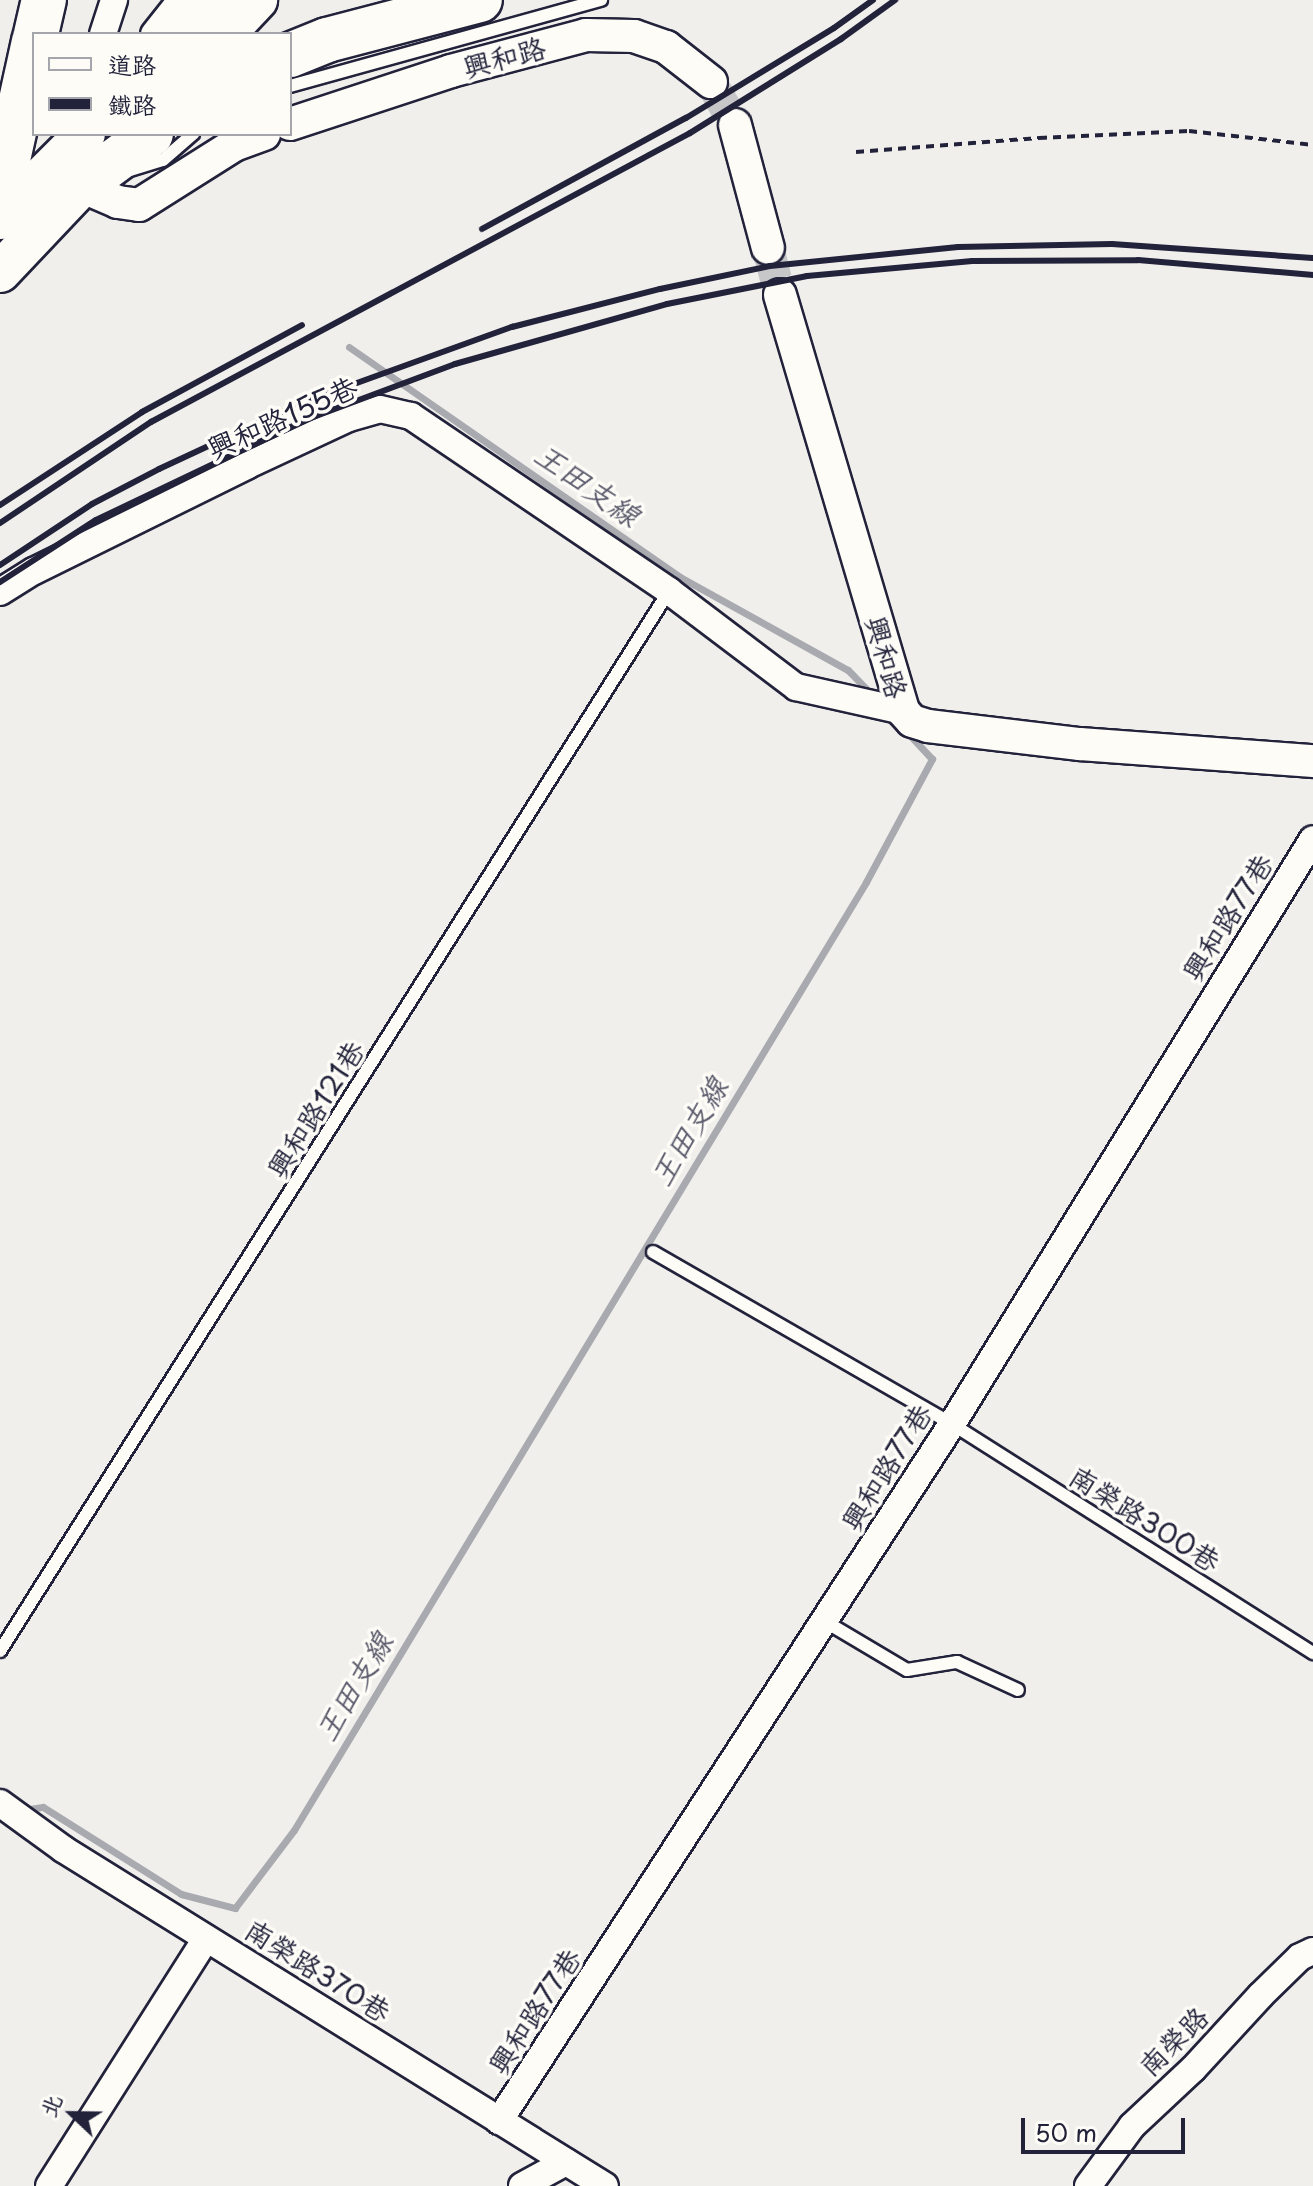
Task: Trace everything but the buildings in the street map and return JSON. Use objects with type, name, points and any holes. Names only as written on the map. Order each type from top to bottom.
[{"type":"highway","points":[[36,32],[44,0]]},
{"type":"highway","points":[[292,54],[327,40],[480,0]]},
{"type":"highway","points":[[0,196],[32,50]]},
{"type":"highway","points":[[74,149],[141,136]]},
{"type":"main road","points":[[189,32],[219,0]]},
{"type":"main road","points":[[227,32],[257,0]]},
{"type":"main road","points":[[0,219],[74,149],[123,136]]},
{"type":"main road","points":[[0,272],[74,149]]},
{"type":"street","points":[[104,32],[114,0]]},
{"type":"street","points":[[156,32],[181,0]]},
{"type":"street","name":"興和路","points":[[292,123],[451,71],[586,35],[634,36],[666,47],[711,82]]},
{"type":"street","points":[[735,125],[768,248]]},
{"type":"street","points":[[74,149],[118,202],[139,205],[234,145],[259,136]]},
{"type":"street","name":"興和路","points":[[780,295],[902,711],[912,721],[928,726],[1080,744],[1313,761]]},
{"type":"street","name":"興和路155巷","points":[[0,592],[34,571],[246,466],[349,418],[380,409],[411,416],[669,591],[796,687],[902,711]]},
{"type":"street","name":"興和路77巷","points":[[499,2121],[952,1424],[1313,839]]},
{"type":"street","name":"南榮路370巷","points":[[0,1803],[63,1849],[605,2186]]},
{"type":"street","points":[[49,2186],[206,1939]]},
{"type":"street","name":"南榮路","points":[[1088,2186],[1132,2126],[1193,2069],[1271,1985],[1300,1957],[1313,1951]]},
{"type":"street","points":[[522,2186],[566,2162]]},
{"type":"lane","points":[[292,85],[601,0]]},
{"type":"lane","points":[[74,149],[163,160],[191,136]]},
{"type":"lane","name":"興和路121巷","points":[[0,1651],[669,591]]},
{"type":"lane","name":"南榮路300巷","points":[[653,1252],[952,1424],[1313,1653]]},
{"type":"lane","points":[[826,1622],[907,1670],[957,1662],[1018,1690]]},
{"type":"path","points":[[856,152],[1039,138],[1189,131],[1313,145]]},
{"type":"waterway","name":"王田支線","points":[[349,347],[680,577],[848,670],[872,695]]},
{"type":"waterway","name":"王田支線","points":[[23,1810],[43,1807],[181,1894],[235,1908],[294,1830],[866,882],[932,759],[908,733]]},
{"type":"tunnel","points":[[711,82],[735,125]]},
{"type":"tunnel","points":[[768,248],[780,295]]},
{"type":"railway","points":[[482,229],[686,118],[834,28],[873,0]]},
{"type":"railway","points":[[0,523],[151,422],[690,133],[841,39],[895,0]]},
{"type":"railway","points":[[0,565],[92,504],[296,405],[512,327],[660,289],[770,266],[958,247],[1112,244],[1313,258]]},
{"type":"railway","points":[[0,582],[96,520],[308,419],[455,364],[667,304],[807,276],[972,261],[1138,260],[1313,275]]},
{"type":"railway","points":[[0,505],[142,412],[302,325]]}]
